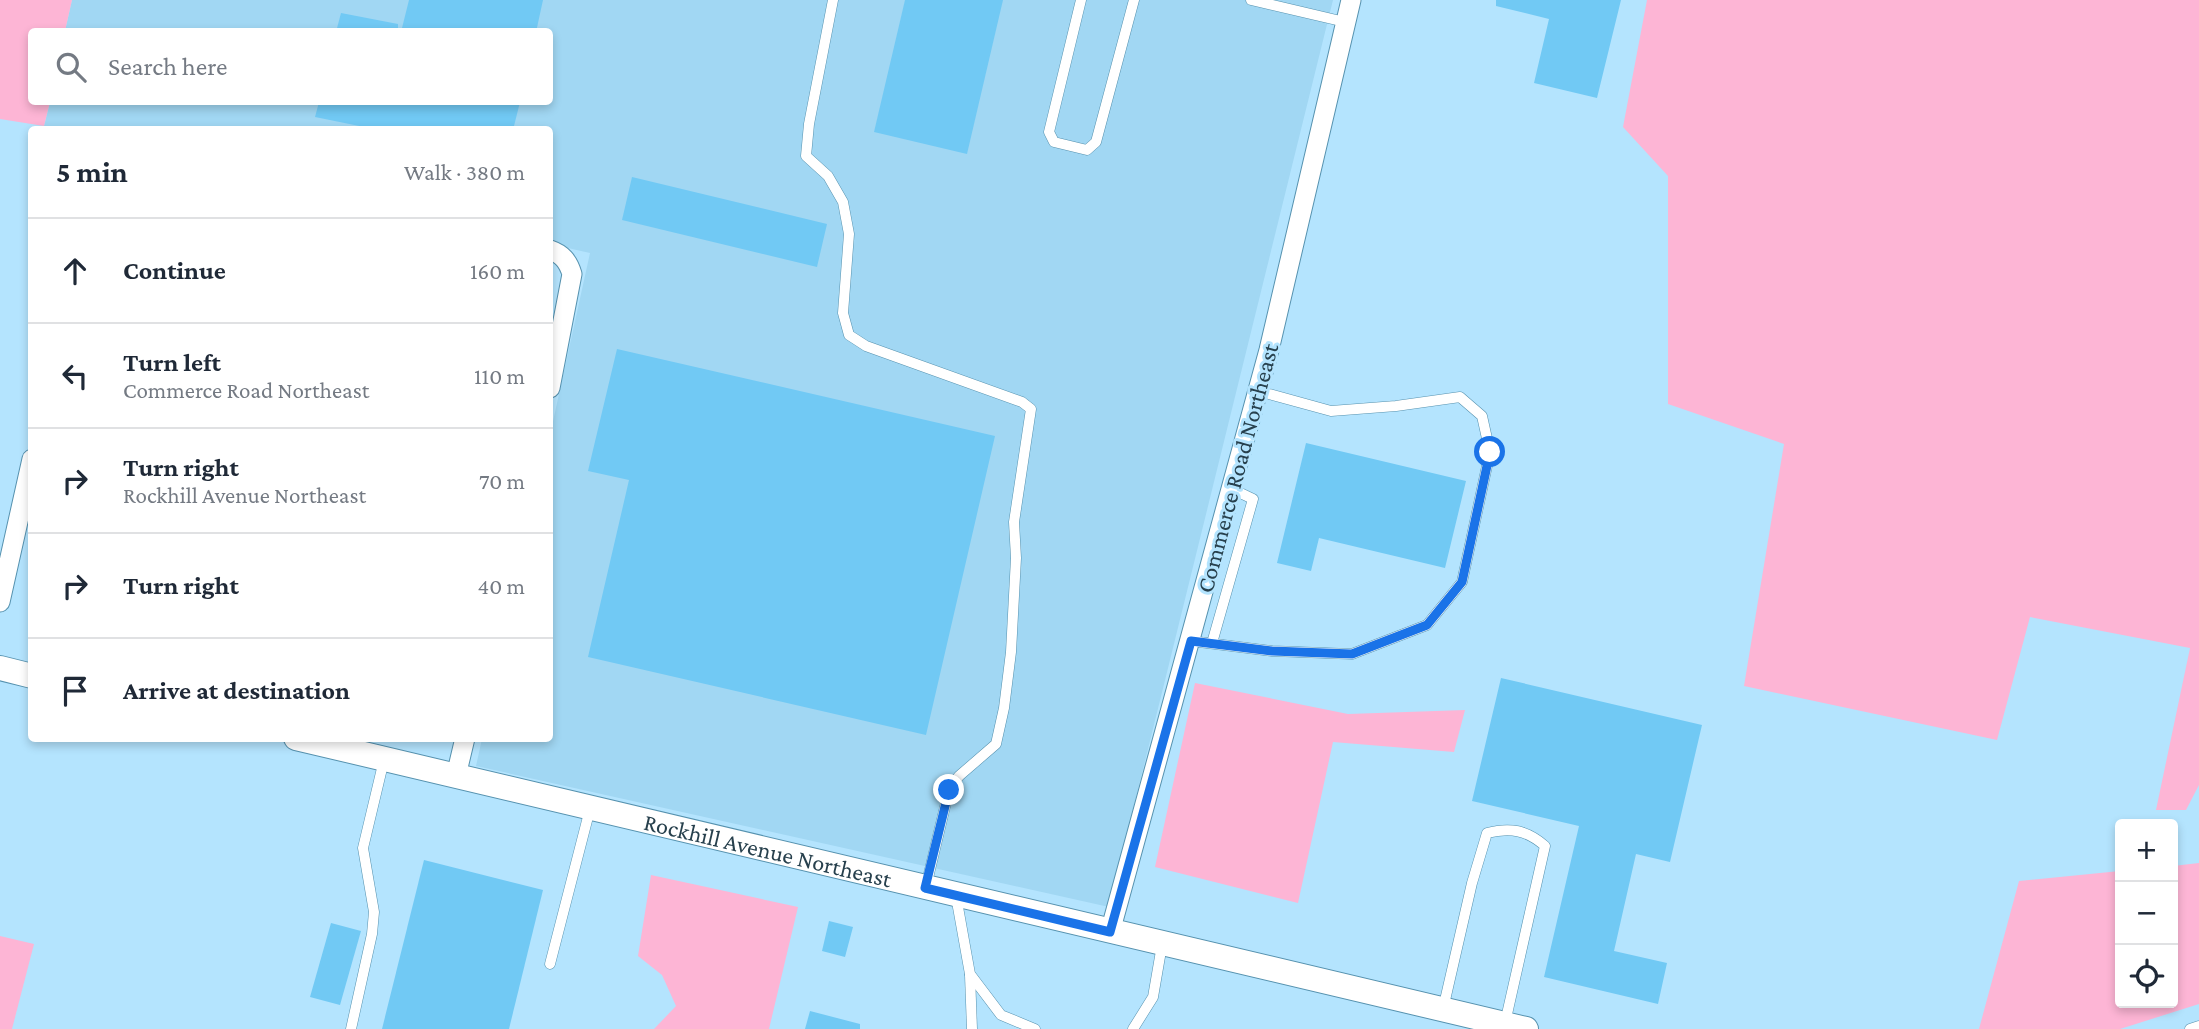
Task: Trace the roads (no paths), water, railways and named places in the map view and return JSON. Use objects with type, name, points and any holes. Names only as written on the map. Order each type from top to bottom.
[{"type":"street","name":"Commerce Road Northeast","points":[[1110,932],[1258,391],[1351,0]]},
{"type":"street","points":[[553,252],[569,264],[572,274],[553,373]]},
{"type":"street","points":[[0,602],[28,476]]},
{"type":"street","points":[[0,668],[28,675]]},
{"type":"street","name":"Rockhill Avenue Northeast","points":[[313,742],[1515,1026]]},
{"type":"street","points":[[456,776],[464,742]]},
{"type":"lane","points":[[833,0],[809,124],[806,156],[828,176],[843,202],[849,234],[843,313],[849,335],[866,346],[1023,402],[1031,409],[1013,522],[1016,558],[1011,652],[1004,708],[996,744],[959,776],[949,790],[925,888]]},
{"type":"lane","points":[[1082,0],[1049,132],[1054,142],[1087,150],[1096,142],[1134,0]]},
{"type":"lane","points":[[1251,0],[1345,22]]},
{"type":"lane","points":[[1191,641],[1272,651],[1352,654],[1427,625],[1462,582],[1490,452],[1482,416],[1461,397],[1331,411],[1258,391]]},
{"type":"lane","points":[[1212,643],[1253,499],[1232,489]]},
{"type":"lane","points":[[351,1029],[372,934],[374,912],[363,848],[384,759]]},
{"type":"lane","points":[[550,964],[591,808]]},
{"type":"lane","points":[[1443,1010],[1472,883],[1487,833],[1504,829],[1533,835],[1545,846],[1515,1026]]},
{"type":"lane","points":[[956,895],[970,974],[972,1029]]},
{"type":"lane","points":[[1133,1029],[1153,997],[1162,944]]},
{"type":"lane","points":[[970,974],[1001,1016],[1035,1029]]},
{"type":"lane","points":[[2190,1029],[2199,1026]]}]
